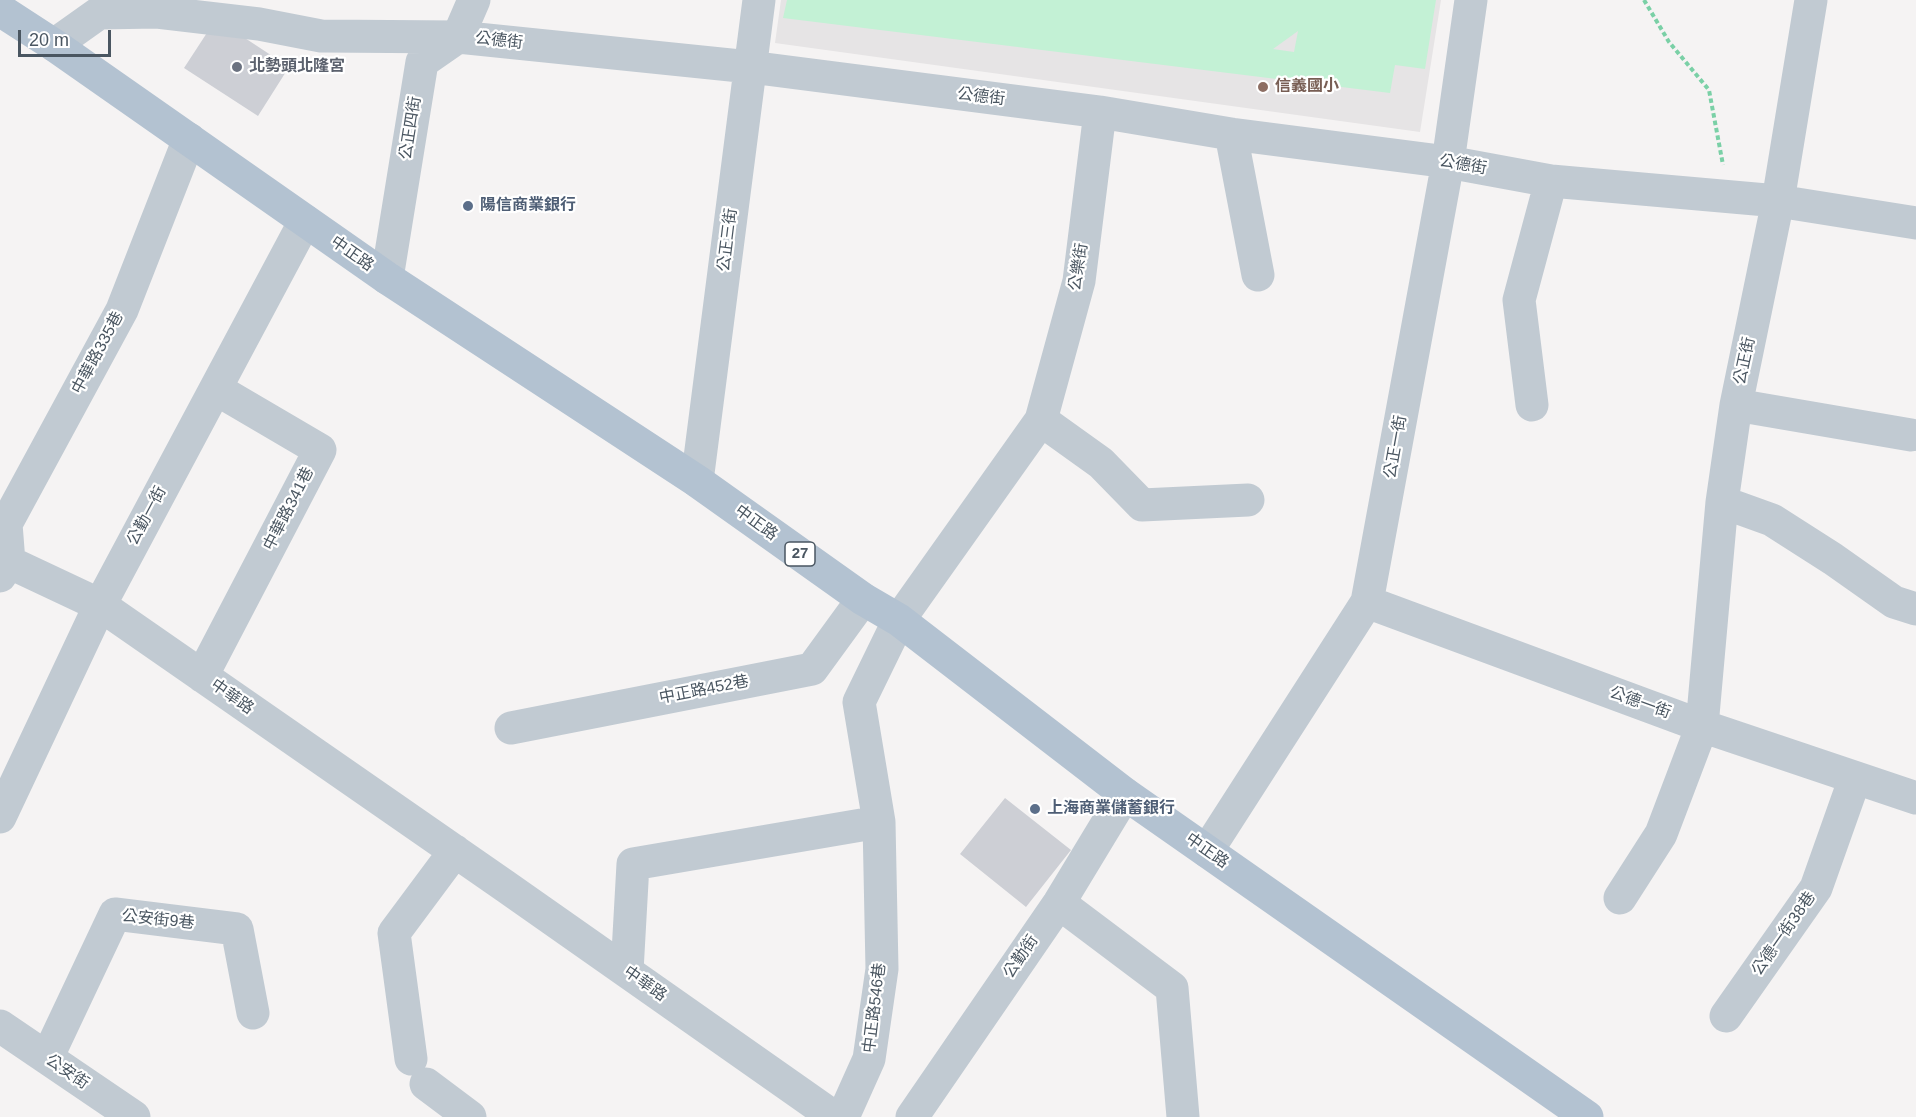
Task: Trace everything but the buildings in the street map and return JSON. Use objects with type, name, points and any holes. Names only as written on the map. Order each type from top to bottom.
[{"type":"main road","name":"中正路","points":[[0,10],[54,45],[387,278],[697,481],[863,599],[899,620],[1125,794],[1587,1117]]},
{"type":"street","points":[[458,37],[474,0]]},
{"type":"street","name":"公正三街","points":[[697,481],[759,0]]},
{"type":"street","name":"公正一街","points":[[1207,851],[1367,602],[1448,162],[1471,0]]},
{"type":"street","name":"公正街","points":[[1620,898],[1661,834],[1702,726],[1722,502],[1736,405],[1778,201],[1811,0]]},
{"type":"street","name":"公德街","points":[[54,45],[99,13],[143,6],[157,12],[260,12],[321,36],[458,37],[750,67],[1100,112],[1231,134],[1448,162],[1551,181],[1778,201],[1916,223]]},
{"type":"street","name":"公正四街","points":[[387,278],[422,62],[458,37]]},
{"type":"street","name":"公樂街","points":[[899,620],[1041,420],[1079,280],[1100,112]]},
{"type":"street","points":[[1231,134],[1258,275]]},
{"type":"street","name":"中華路335巷","points":[[3,565],[6,524],[122,310],[189,139]]},
{"type":"street","points":[[1532,405],[1519,300],[1551,181]]},
{"type":"street","name":"公勤一街","points":[[0,817],[100,605],[305,221]]},
{"type":"street","name":"中華路341巷","points":[[202,676],[320,450],[216,389]]},
{"type":"street","points":[[1736,405],[1911,435]]},
{"type":"street","points":[[1041,420],[1101,463],[1142,505],[1248,500]]},
{"type":"street","points":[[1722,502],[1772,520],[1894,602],[1916,609]]},
{"type":"street","name":"中華路","points":[[3,565],[100,605],[834,1117]]},
{"type":"street","name":"中正路452巷","points":[[511,728],[812,669],[863,599]]},
{"type":"street","name":"公德一街","points":[[1367,602],[1702,726],[1916,798]]},
{"type":"street","name":"中正路546巷","points":[[843,1117],[869,1059],[882,969],[879,822],[859,702],[899,620]]},
{"type":"street","name":"公德一街38巷","points":[[1726,1016],[1816,888],[1855,778]]},
{"type":"street","name":"公勤街","points":[[912,1117],[1059,903],[1125,794]]},
{"type":"street","points":[[627,971],[633,864],[879,822]]},
{"type":"street","points":[[455,851],[394,933],[419,1071],[470,1117]]},
{"type":"street","points":[[1059,903],[1172,988],[1183,1117]]},
{"type":"street","name":"公安街9巷","points":[[47,1058],[115,914],[237,929],[253,1013]]},
{"type":"street","name":"公安街","points":[[0,1026],[134,1117]]},
{"type":"path","points":[[1644,0],[1670,42],[1709,90],[1723,166]]},
{"type":"shaded area","name":"信義國小","points":[[781,0],[1441,0],[1420,132],[775,43]]},
{"type":"green space","name":"信義國小","points":[[787,0],[1436,0],[1425,69],[1395,65],[1390,93],[783,18]],"holes":[[[1298,31],[1294,52],[1273,49]]]},
{"type":"place","name":"北勢頭北隆宮","points":[[237,67]]},
{"type":"place","name":"信義國小","points":[[1263,87]]},
{"type":"place","name":"陽信商業銀行","points":[[468,206]]},
{"type":"place","name":"上海商業儲蓄銀行","points":[[1035,809]]}]
